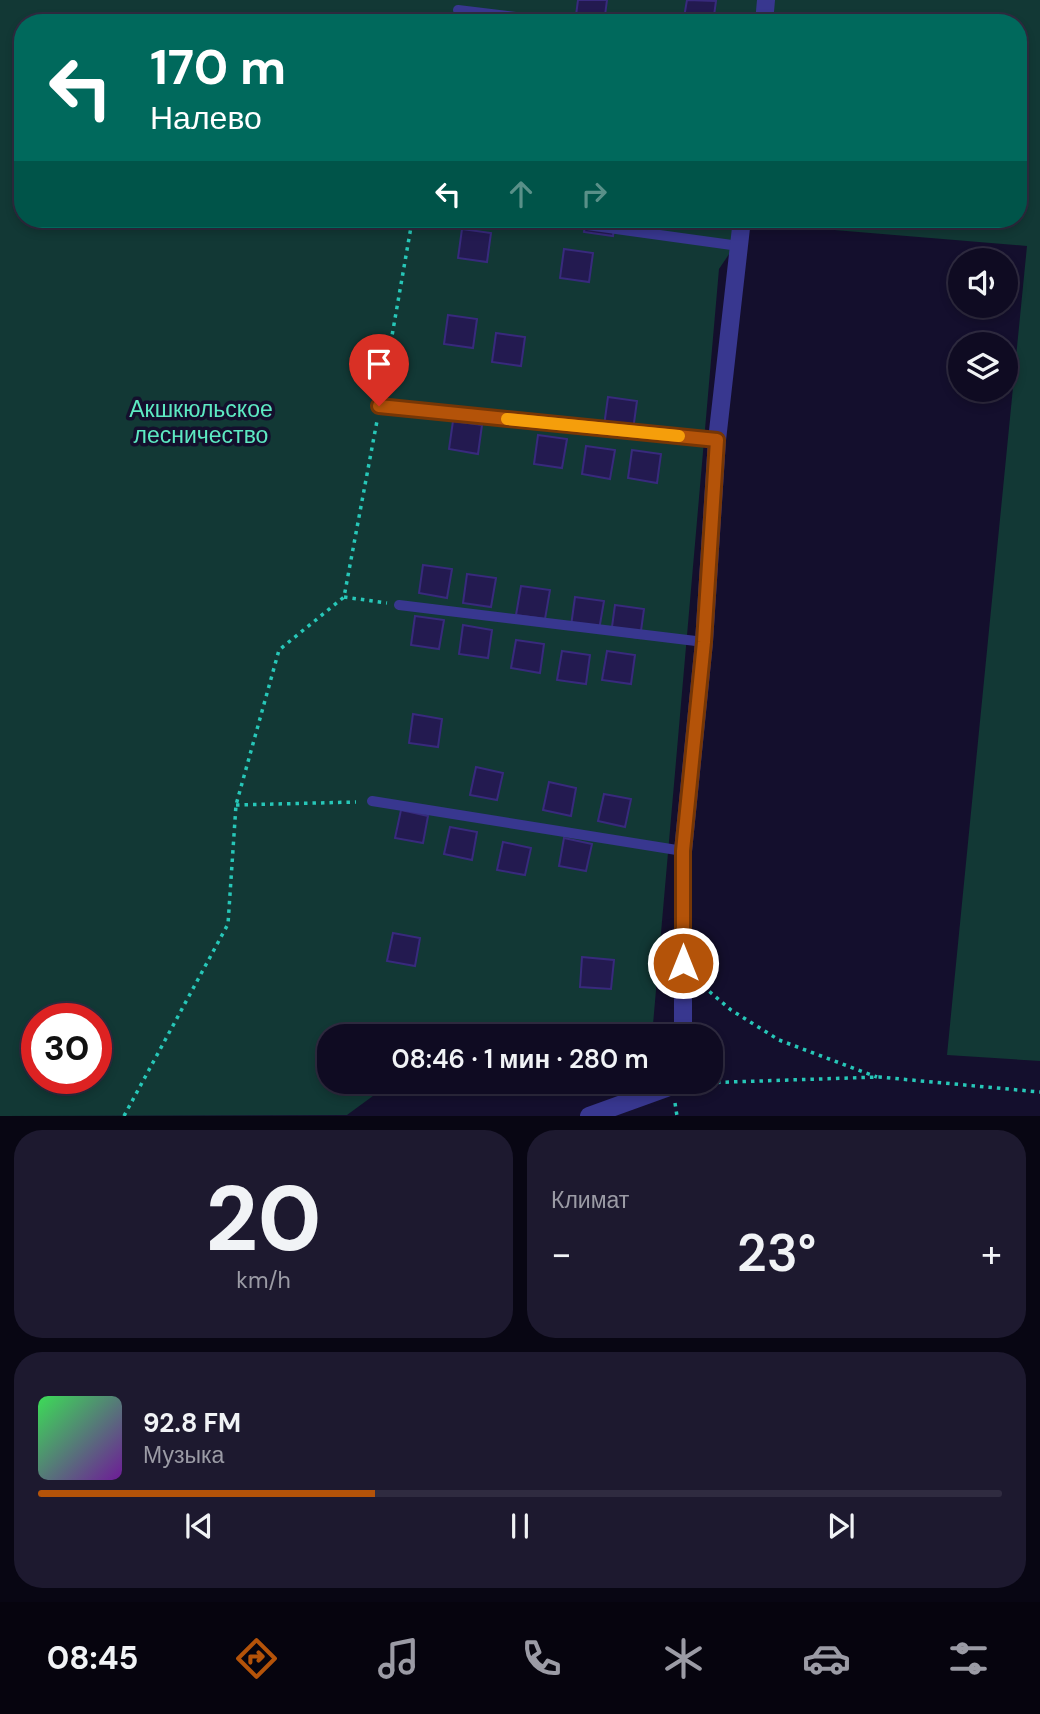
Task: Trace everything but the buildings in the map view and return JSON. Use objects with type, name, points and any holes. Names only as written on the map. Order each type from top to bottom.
[{"type":"street","points":[[683,1024],[683,851],[704,642],[717,440],[741,228]]},
{"type":"street","points":[[589,1115],[649,1094]]},
{"type":"lane","points":[[458,10],[491,14]]},
{"type":"lane","points":[[609,228],[739,246]]},
{"type":"lane","points":[[379,406],[717,440]]},
{"type":"lane","points":[[399,605],[704,642]]},
{"type":"lane","points":[[372,801],[683,851]]},
{"type":"path","points":[[124,1115],[228,924],[236,805],[279,650],[344,597],[411,228]]},
{"type":"path","points":[[344,597],[399,605]]},
{"type":"path","points":[[236,805],[372,801]]},
{"type":"path","points":[[683,963],[704,987],[731,1010],[779,1040],[879,1077]]},
{"type":"path","points":[[723,1081],[879,1077],[1040,1092]]},
{"type":"green space","name":"Акшкюльское лесничество","points":[[0,0],[1040,0],[1040,1061],[947,1055],[1012,402],[1018,402],[1018,337],[1027,246],[810,228],[1027,228],[1027,14],[14,14],[14,228],[747,228],[719,269],[653,1024],[317,1024],[317,1094],[376,1094],[347,1115],[0,1116]]},
{"type":"slow traffic","points":[[507,419],[679,436]]},
{"type":"route","points":[[379,406],[717,440],[704,642],[683,851],[683,963]]}]
